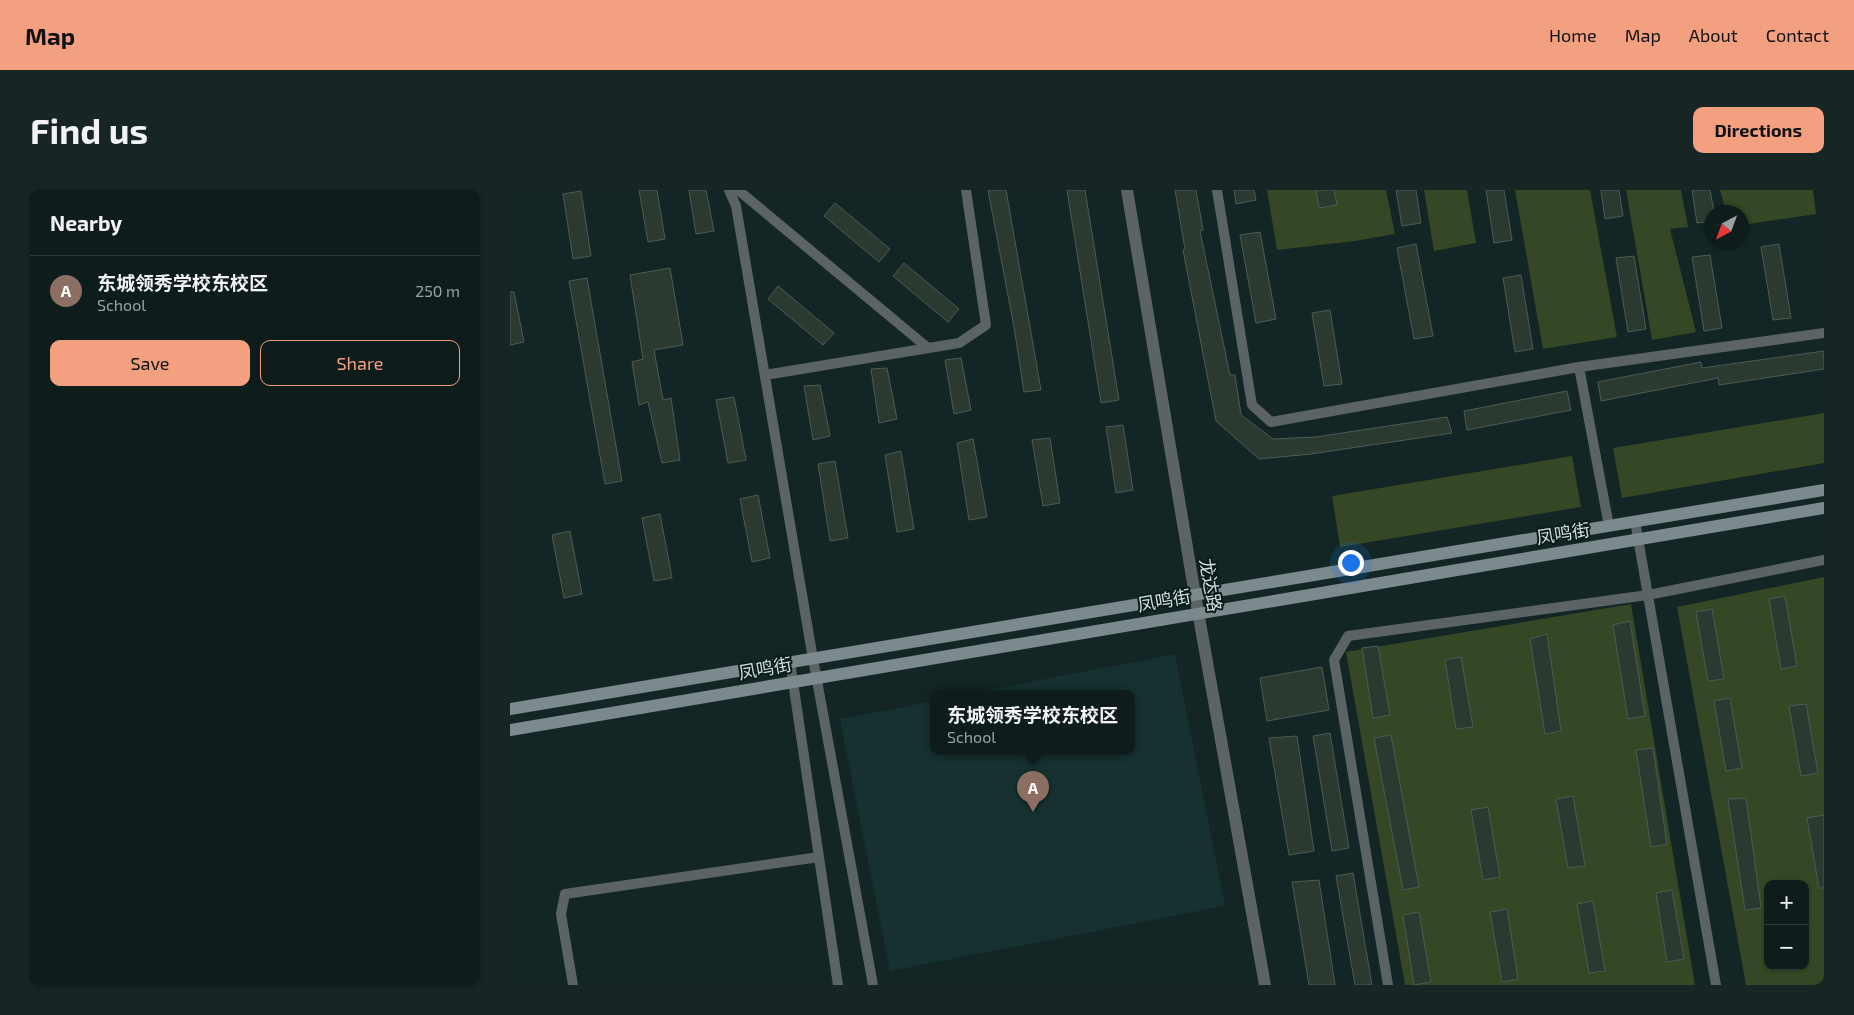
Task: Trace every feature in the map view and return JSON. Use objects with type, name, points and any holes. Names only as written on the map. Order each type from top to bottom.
[{"type":"main road","name":"凤鸣街","points":[[510,709],[1824,490]]},
{"type":"main road","name":"凤鸣街","points":[[510,730],[1198,612],[1824,508]]},
{"type":"street","points":[[729,190],[736,206],[872,985]]},
{"type":"street","points":[[738,190],[928,348]]},
{"type":"street","points":[[765,375],[959,343],[986,324],[966,190]]},
{"type":"street","name":"龙达路","points":[[1127,190],[1194,594],[1266,985]]},
{"type":"street","points":[[1217,190],[1252,405],[1271,422],[1579,367],[1824,333]]},
{"type":"street","points":[[1579,367],[1609,526]]},
{"type":"street","points":[[1635,521],[1716,985]]},
{"type":"street","points":[[1388,985],[1334,660],[1348,636],[1648,595],[1824,560]]},
{"type":"street","points":[[790,662],[838,985]]},
{"type":"street","points":[[573,985],[561,914],[565,894],[819,857]]},
{"type":"shaded area","points":[[1175,654],[1225,906],[890,971],[840,719],[930,702],[930,755],[1135,755],[1135,690],[989,690]]},
{"type":"green space","points":[[1267,190],[1386,190],[1395,234],[1355,241],[1277,250]]},
{"type":"green space","points":[[1424,190],[1467,190],[1476,243],[1434,251]]},
{"type":"green space","points":[[1515,190],[1590,190],[1617,337],[1543,349]]},
{"type":"green space","points":[[1626,190],[1681,190],[1688,227],[1670,229],[1696,332],[1652,340]]},
{"type":"green space","points":[[1720,190],[1813,190],[1816,214],[1749,224],[1749,205],[1724,205]]},
{"type":"green space","points":[[1824,413],[1824,463],[1622,498],[1613,448]]},
{"type":"green space","points":[[1572,456],[1581,507],[1340,547],[1332,496]]},
{"type":"green space","points":[[1824,577],[1824,985],[1746,985],[1677,607]]},
{"type":"green space","points":[[1631,604],[1695,985],[1405,985],[1346,652]]},
{"type":"building","points":[[639,190],[657,190],[665,239],[648,242]]},
{"type":"building","points":[[689,190],[706,190],[714,231],[696,234]]},
{"type":"building","points":[[988,190],[1006,190],[1041,390],[1024,392],[1014,327]]},
{"type":"building","points":[[1067,190],[1085,190],[1119,400],[1101,403]]},
{"type":"building","points":[[1175,190],[1196,190],[1203,230],[1200,231],[1230,375],[1235,375],[1241,415],[1273,439],[1316,437],[1447,417],[1452,433],[1311,454],[1259,459],[1216,421],[1183,250],[1185,249]]},
{"type":"building","points":[[1234,190],[1254,190],[1256,200],[1236,204]]},
{"type":"building","points":[[1316,190],[1334,190],[1337,205],[1319,208]]},
{"type":"building","points":[[1396,190],[1416,190],[1421,223],[1402,226]]},
{"type":"building","points":[[1486,190],[1504,190],[1512,240],[1494,243]]},
{"type":"building","points":[[1601,190],[1619,190],[1623,216],[1605,219]]},
{"type":"building","points":[[1692,190],[1710,190],[1713,205],[1704,205],[1704,222],[1697,223]]},
{"type":"building","points":[[581,191],[591,256],[573,259],[563,194]]},
{"type":"building","points":[[835,203],[890,249],[879,262],[824,216]]},
{"type":"building","points":[[1260,232],[1276,319],[1256,323],[1240,235]]},
{"type":"building","points":[[1416,244],[1433,336],[1414,339],[1397,248]]},
{"type":"building","points":[[1779,244],[1791,318],[1773,320],[1761,247]]},
{"type":"building","points":[[1710,255],[1722,328],[1704,331],[1692,257]]},
{"type":"building","points":[[1634,256],[1646,329],[1628,332],[1616,258]]},
{"type":"building","points":[[904,263],[959,309],[948,322],[893,276]]},
{"type":"building","points":[[670,268],[683,345],[654,350],[663,400],[671,398],[680,460],[662,463],[648,402],[639,405],[632,362],[643,359],[630,275]]},
{"type":"building","points":[[1521,275],[1533,349],[1515,352],[1503,278]]},
{"type":"building","points":[[587,278],[622,481],[605,484],[569,281]]},
{"type":"building","points":[[778,286],[834,333],[823,345],[768,299]]},
{"type":"building","points":[[510,292],[514,292],[524,342],[510,345]]},
{"type":"building","points":[[1330,310],[1342,384],[1324,386],[1312,313]]},
{"type":"building","points":[[1824,351],[1824,369],[1719,385],[1718,378],[1601,401],[1598,382],[1701,362],[1702,368]]},
{"type":"building","points":[[961,358],[971,410],[954,414],[945,360]]},
{"type":"building","points":[[887,368],[897,419],[879,423],[871,369]]},
{"type":"building","points":[[820,385],[830,436],[813,440],[804,386]]},
{"type":"building","points":[[1567,391],[1571,410],[1467,430],[1464,411]]},
{"type":"building","points":[[734,397],[746,460],[728,463],[716,400]]},
{"type":"building","points":[[1123,425],[1133,490],[1116,493],[1106,427]]},
{"type":"building","points":[[1050,438],[1060,503],[1043,506],[1032,440]]},
{"type":"building","points":[[973,439],[987,517],[969,520],[957,443]]},
{"type":"building","points":[[901,451],[914,529],[897,532],[885,455]]},
{"type":"building","points":[[835,461],[848,538],[830,541],[818,464]]},
{"type":"building","points":[[758,495],[770,558],[752,562],[740,499]]},
{"type":"building","points":[[660,514],[672,578],[654,581],[642,518]]},
{"type":"building","points":[[570,531],[582,594],[564,598],[552,535]]},
{"type":"building","points":[[1785,596],[1797,666],[1781,669],[1769,599]]},
{"type":"building","points":[[1712,609],[1724,679],[1708,681],[1696,612]]},
{"type":"building","points":[[1630,621],[1645,716],[1628,719],[1613,625]]},
{"type":"building","points":[[1547,634],[1561,731],[1545,734],[1530,639]]},
{"type":"building","points":[[1378,646],[1390,715],[1373,718],[1362,648]]},
{"type":"building","points":[[1461,657],[1473,727],[1456,729],[1445,660]]},
{"type":"building","points":[[1322,667],[1329,710],[1267,721],[1260,678]]},
{"type":"building","points":[[1730,698],[1742,768],[1726,771],[1714,701]]},
{"type":"building","points":[[1806,704],[1818,773],[1801,776],[1789,706]]},
{"type":"building","points":[[1330,733],[1349,848],[1332,851],[1313,736]]},
{"type":"building","points":[[1391,735],[1419,887],[1403,890],[1374,738]]},
{"type":"building","points":[[1297,736],[1314,851],[1289,855],[1269,738]]},
{"type":"building","points":[[1653,748],[1667,844],[1651,847],[1636,750]]},
{"type":"building","points":[[1573,796],[1585,866],[1568,868],[1556,799]]},
{"type":"building","points":[[1746,798],[1761,908],[1745,910],[1728,799]]},
{"type":"building","points":[[1488,807],[1500,877],[1483,880],[1471,810]]},
{"type":"building","points":[[1824,815],[1824,888],[1819,888],[1807,818]]},
{"type":"building","points":[[1353,873],[1372,985],[1355,985],[1336,876]]},
{"type":"building","points":[[1319,880],[1335,985],[1309,985],[1292,882]]},
{"type":"building","points":[[1672,890],[1684,959],[1667,962],[1656,893]]},
{"type":"building","points":[[1593,901],[1605,971],[1589,973],[1577,904]]},
{"type":"building","points":[[1507,909],[1518,979],[1502,982],[1490,912]]},
{"type":"building","points":[[1419,912],[1431,982],[1414,985],[1403,915]]},
{"type":"place","name":"东城领秀学校东校区","points":[[1033,812]]}]
